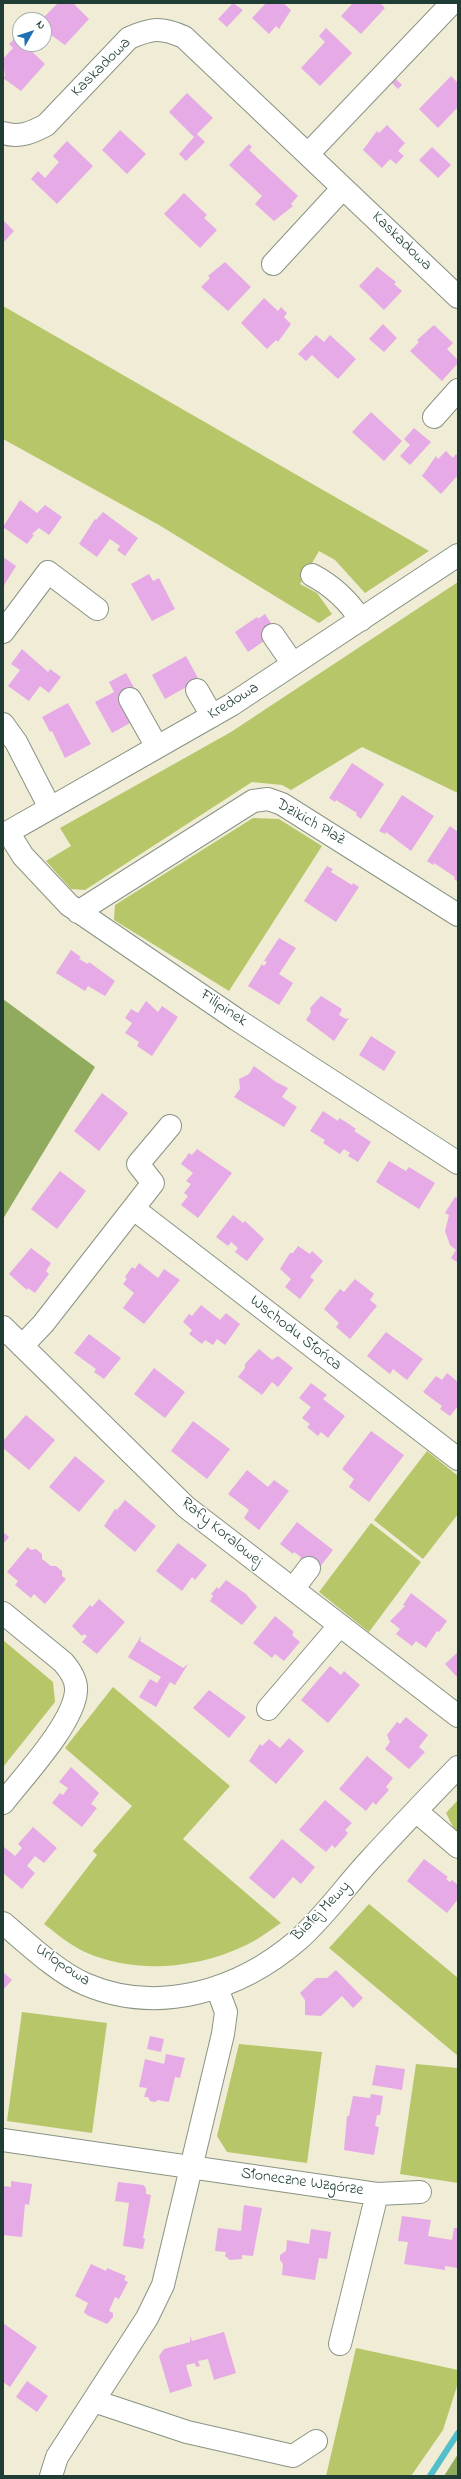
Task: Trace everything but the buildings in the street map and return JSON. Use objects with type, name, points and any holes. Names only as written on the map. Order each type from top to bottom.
[{"type":"street","points":[[308,154],[452,3]]},
{"type":"street","name":"Kaskadowa","points":[[3,133],[13,136],[30,133],[46,125],[129,38],[146,30],[165,29],[184,37],[458,297]]},
{"type":"street","points":[[273,264],[343,188]]},
{"type":"street","points":[[434,417],[458,390]]},
{"type":"street","name":"Kredowa","points":[[5,834],[212,716],[361,620],[458,555]]},
{"type":"street","points":[[3,632],[48,572],[97,609]]},
{"type":"street","points":[[312,575],[325,582],[349,602],[361,620]]},
{"type":"street","points":[[273,635],[293,664]]},
{"type":"street","points":[[197,690],[212,716]]},
{"type":"street","points":[[130,699],[157,747]]},
{"type":"street","points":[[3,724],[16,742],[50,808]]},
{"type":"street","name":"Dzikich Plaż","points":[[78,912],[253,802],[268,799],[282,804],[458,915]]},
{"type":"street","name":"Filipinek","points":[[5,834],[27,861],[69,905],[78,912],[236,1019],[458,1163]]},
{"type":"street","points":[[22,1346],[43,1324],[153,1183],[138,1164],[170,1126]]},
{"type":"street","name":"Wschodu Słońca","points":[[134,1209],[458,1459]]},
{"type":"street","name":"Rafy Koralowej","points":[[3,1327],[186,1507],[458,1716]]},
{"type":"street","points":[[293,1589],[309,1568]]},
{"type":"street","points":[[3,1612],[70,1670],[77,1690],[74,1703],[61,1728],[3,1803]]},
{"type":"street","points":[[268,1709],[340,1625]]},
{"type":"street","name":"Białej Mewy","points":[[127,1996],[173,1999],[217,1988],[248,1974],[298,1940],[458,1767]]},
{"type":"street","points":[[416,1811],[458,1846]]},
{"type":"street","name":"Urlopowa","points":[[3,1923],[67,1973],[84,1984],[104,1991],[127,1996]]},
{"type":"street","points":[[51,2476],[56,2457],[147,2318],[163,2285],[223,2034],[226,2012],[217,1988]]},
{"type":"street","name":"Słoneczne Wzgórze","points":[[3,2140],[377,2194],[340,2344]]},
{"type":"street","points":[[377,2194],[420,2192]]},
{"type":"street","points":[[94,2401],[187,2432],[293,2456],[316,2441]]},
{"type":"green space","points":[[3,306],[429,551],[365,593],[335,560],[319,551],[300,584],[317,593],[332,614],[319,623],[159,525],[3,439]]},
{"type":"green space","points":[[458,582],[458,793],[362,747],[291,790],[282,785],[252,782],[85,890],[71,889],[46,861],[71,846],[60,828],[231,732]]},
{"type":"green space","points":[[253,818],[279,819],[322,846],[229,991],[114,920],[115,905]]},
{"type":"green space","points":[[3,999],[95,1067],[3,1219]]},
{"type":"green space","points":[[427,1451],[458,1476],[458,1514],[423,1559],[374,1520]]},
{"type":"green space","points":[[371,1523],[421,1562],[369,1632],[319,1592]]},
{"type":"green space","points":[[3,1640],[53,1682],[55,1702],[3,1767]]},
{"type":"green space","points":[[113,1687],[230,1786],[183,1839],[281,1923],[247,1945],[204,1960],[184,1964],[144,1966],[123,1964],[104,1959],[79,1949],[44,1924],[97,1855],[93,1851],[132,1806],[65,1748]]},
{"type":"green space","points":[[458,1800],[458,1832],[453,1827],[446,1813]]},
{"type":"green space","points":[[369,1904],[458,1978],[458,2056],[329,1948]]},
{"type":"green space","points":[[22,2012],[107,2023],[92,2133],[7,2121]]},
{"type":"green space","points":[[239,2044],[322,2052],[307,2163],[227,2152],[217,2136]]},
{"type":"green space","points":[[416,2064],[458,2068],[458,2183],[400,2174]]},
{"type":"green space","points":[[356,2348],[458,2370],[458,2383],[443,2430],[411,2476],[326,2476]]},
{"type":"green space","points":[[458,2454],[458,2476],[444,2476]]},
{"type":"waterway","points":[[430,2476],[458,2433]]}]
